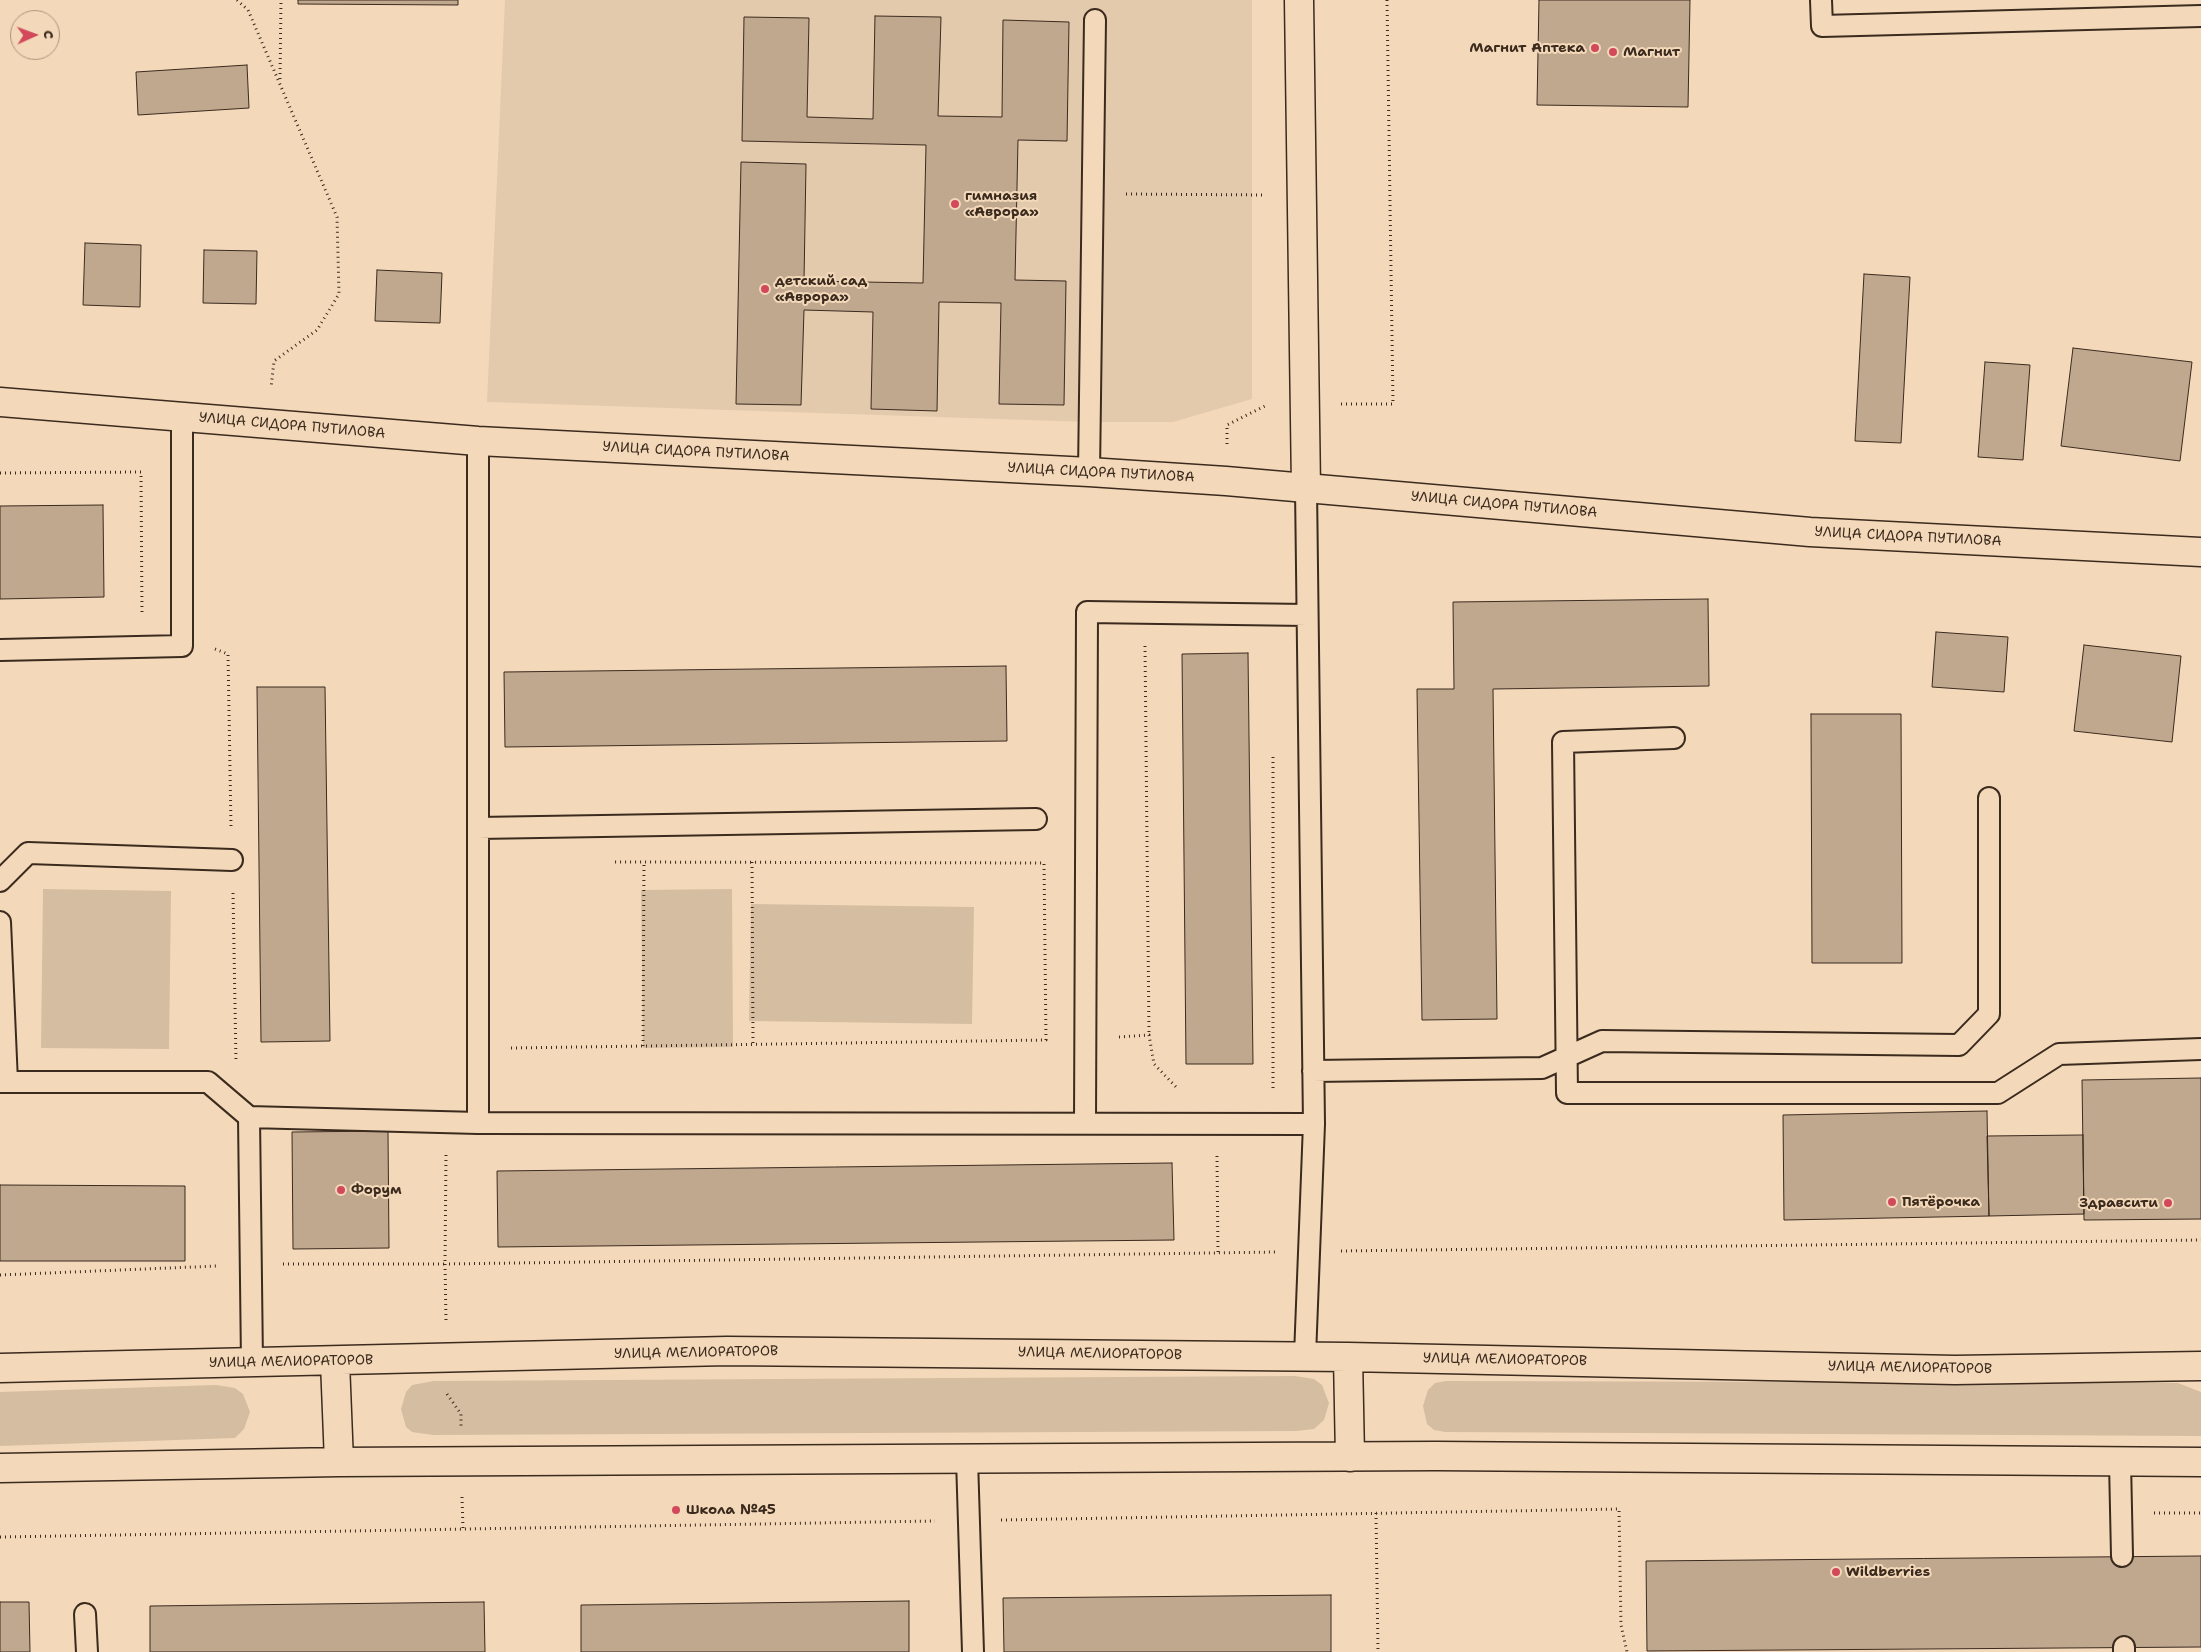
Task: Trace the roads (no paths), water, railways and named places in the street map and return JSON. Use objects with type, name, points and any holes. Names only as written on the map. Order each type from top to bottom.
[{"type":"street","points":[[1299,0],[1306,488]]},
{"type":"street","name":"УЛИЦА СИДОРА ПУТИЛОВА","points":[[0,402],[478,441],[1089,472],[1306,488],[1810,532],[2201,552]]},
{"type":"street","name":"УЛИЦА МЕЛИОРАТОРОВ","points":[[0,1368],[335,1362],[728,1351],[1305,1356],[1955,1370],[2201,1366]]},
{"type":"street","points":[[1348,1357],[1350,1457]]},
{"type":"street","points":[[335,1362],[339,1462]]},
{"type":"street","points":[[0,1468],[339,1462],[1436,1456],[2201,1462]]},
{"type":"lane","points":[[1821,0],[1822,26],[2201,16]]},
{"type":"lane","points":[[1089,472],[1095,20]]},
{"type":"lane","points":[[0,650],[182,646],[182,417]]},
{"type":"lane","points":[[478,441],[478,1122]]},
{"type":"lane","points":[[1305,1356],[1314,1124],[1306,488]]},
{"type":"lane","points":[[1085,1123],[1087,612],[1307,615]]},
{"type":"lane","points":[[1674,738],[1563,742],[1567,1093],[1998,1093],[2059,1054],[2201,1049]]},
{"type":"lane","points":[[1313,1070],[1542,1068],[1602,1041],[1959,1045],[1989,1014],[1990,798]]},
{"type":"lane","points":[[478,828],[1036,819]]},
{"type":"lane","points":[[0,881],[28,853],[232,860]]},
{"type":"lane","points":[[0,922],[4,1082],[208,1082],[243,1112],[478,1122],[1314,1124]]},
{"type":"lane","points":[[243,1112],[251,1264],[252,1363]]},
{"type":"lane","points":[[967,1459],[973,1652]]},
{"type":"lane","points":[[2120,1462],[2122,1556]]},
{"type":"lane","points":[[86,1614],[87,1652]]},
{"type":"place","name":"Магнит Аптека","points":[[1595,48]]},
{"type":"place","name":"Магнит","points":[[1613,52]]},
{"type":"place","name":"гимназия «Аврора»","points":[[955,204]]},
{"type":"place","name":"детский сад «Аврора»","points":[[765,289]]},
{"type":"place","name":"Форум","points":[[341,1190]]},
{"type":"place","name":"Пятёрочка","points":[[1892,1202]]},
{"type":"place","name":"Здравсити","points":[[2168,1203]]},
{"type":"place","name":"Школа №45","points":[[676,1510]]},
{"type":"place","name":"Wildberries","points":[[1836,1572]]}]
